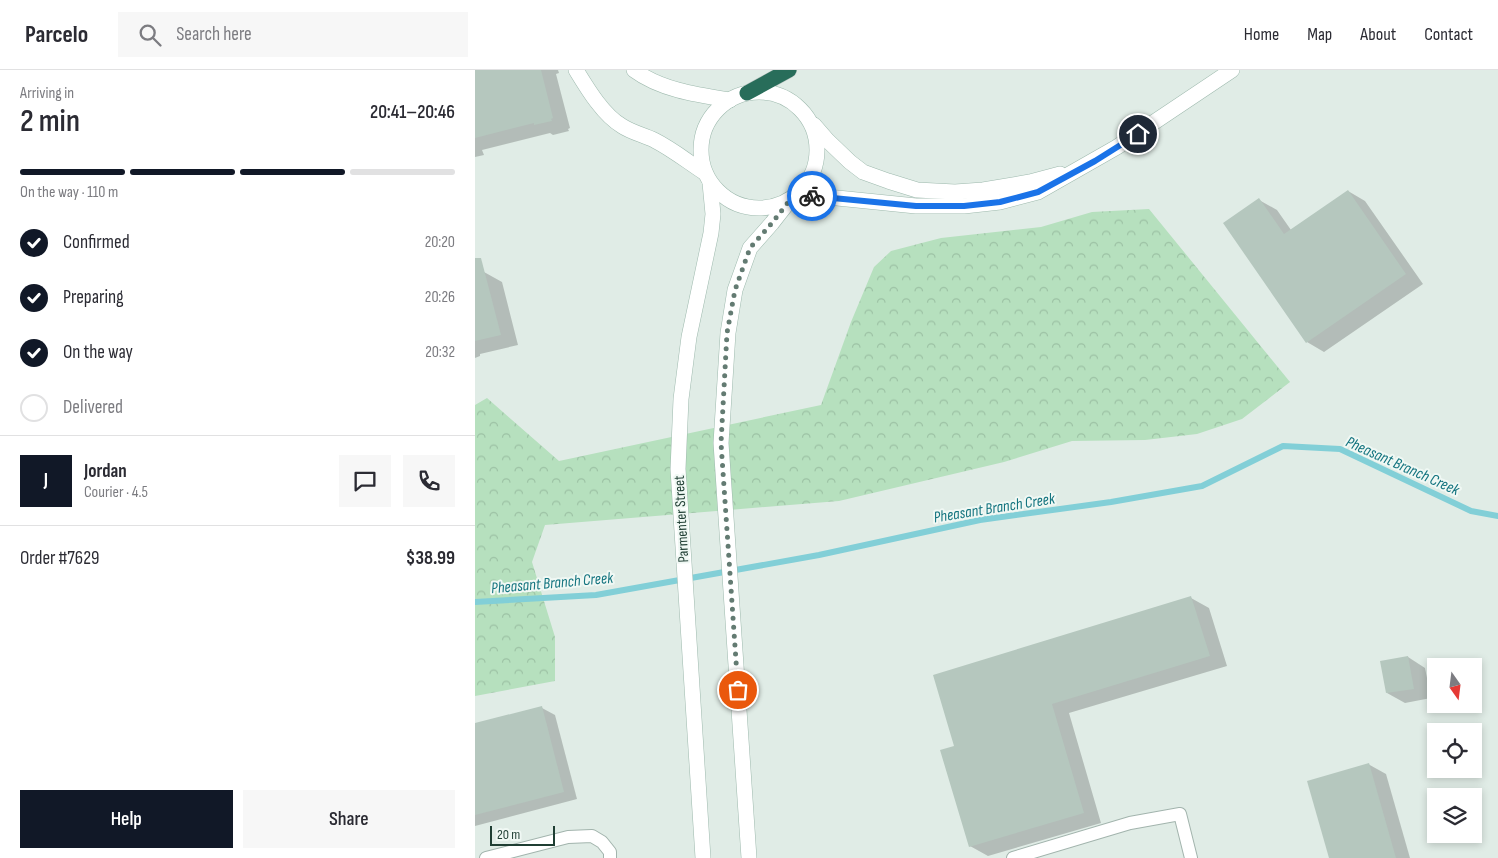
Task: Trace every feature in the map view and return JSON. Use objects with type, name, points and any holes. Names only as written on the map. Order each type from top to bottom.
[{"type":"highway","points":[[747,93],[789,70]]},
{"type":"street","points":[[576,70],[587,89],[607,113],[621,126],[654,140],[675,152],[708,178],[722,196],[738,205],[755,209],[773,207],[794,197],[916,206],[964,206],[1000,202],[1038,192],[1117,148],[1232,70]]},
{"type":"street","points":[[634,70],[640,75],[669,88],[730,100]]},
{"type":"street","points":[[708,178],[701,157],[701,140],[707,124],[716,110],[730,100],[747,93],[765,92],[783,97],[798,106],[832,146],[863,172],[888,182],[917,190],[955,192],[983,190],[1030,182],[1081,169]]},
{"type":"street","points":[[749,858],[721,443],[727,333],[735,290],[750,248],[809,182],[815,167],[818,151],[816,135],[810,120]]},
{"type":"street","name":"Parmenter Street","points":[[703,858],[678,469],[681,399],[689,337],[711,233],[713,214],[708,178]]},
{"type":"lane","points":[[1013,858],[1130,822],[1180,814],[1191,858]]},
{"type":"lane","points":[[486,858],[568,837],[592,836],[602,842],[610,852],[610,858]]},
{"type":"green space","points":[[1149,209],[1290,382],[1242,419],[1197,434],[1145,440],[1072,441],[1004,462],[839,501],[545,525],[532,562],[555,637],[555,681],[475,696],[475,405],[487,398],[559,461],[821,405],[851,322],[874,267],[891,251],[941,238],[1041,227],[1092,212]]},
{"type":"building","points":[[475,70],[541,70],[553,118],[551,119],[552,121],[534,125],[534,123],[475,138]]},
{"type":"building","points":[[1348,190],[1406,274],[1306,343],[1223,223],[1259,198],[1284,234]]},
{"type":"building","points":[[475,258],[481,258],[501,335],[475,341]]},
{"type":"building","points":[[1191,596],[1210,656],[1052,704],[1084,813],[969,847],[940,750],[954,746],[933,675]]},
{"type":"building","points":[[1408,656],[1414,689],[1386,693],[1380,661]]},
{"type":"building","points":[[542,706],[564,792],[475,815],[475,723]]},
{"type":"building","points":[[1369,763],[1396,858],[1329,858],[1307,781]]},
{"type":"waterway","name":"Pheasant Branch Creek","points":[[475,602],[596,595],[819,555],[980,520],[1111,502],[1202,486],[1283,446],[1340,449],[1471,511],[1498,516]]},
{"type":"way so far","points":[[738,690],[721,443],[727,333],[735,290],[750,248],[790,200],[798,194],[812,196]]},
{"type":"route","points":[[812,196],[916,206],[964,206],[1000,202],[1038,192],[1095,161],[1138,134]]}]
